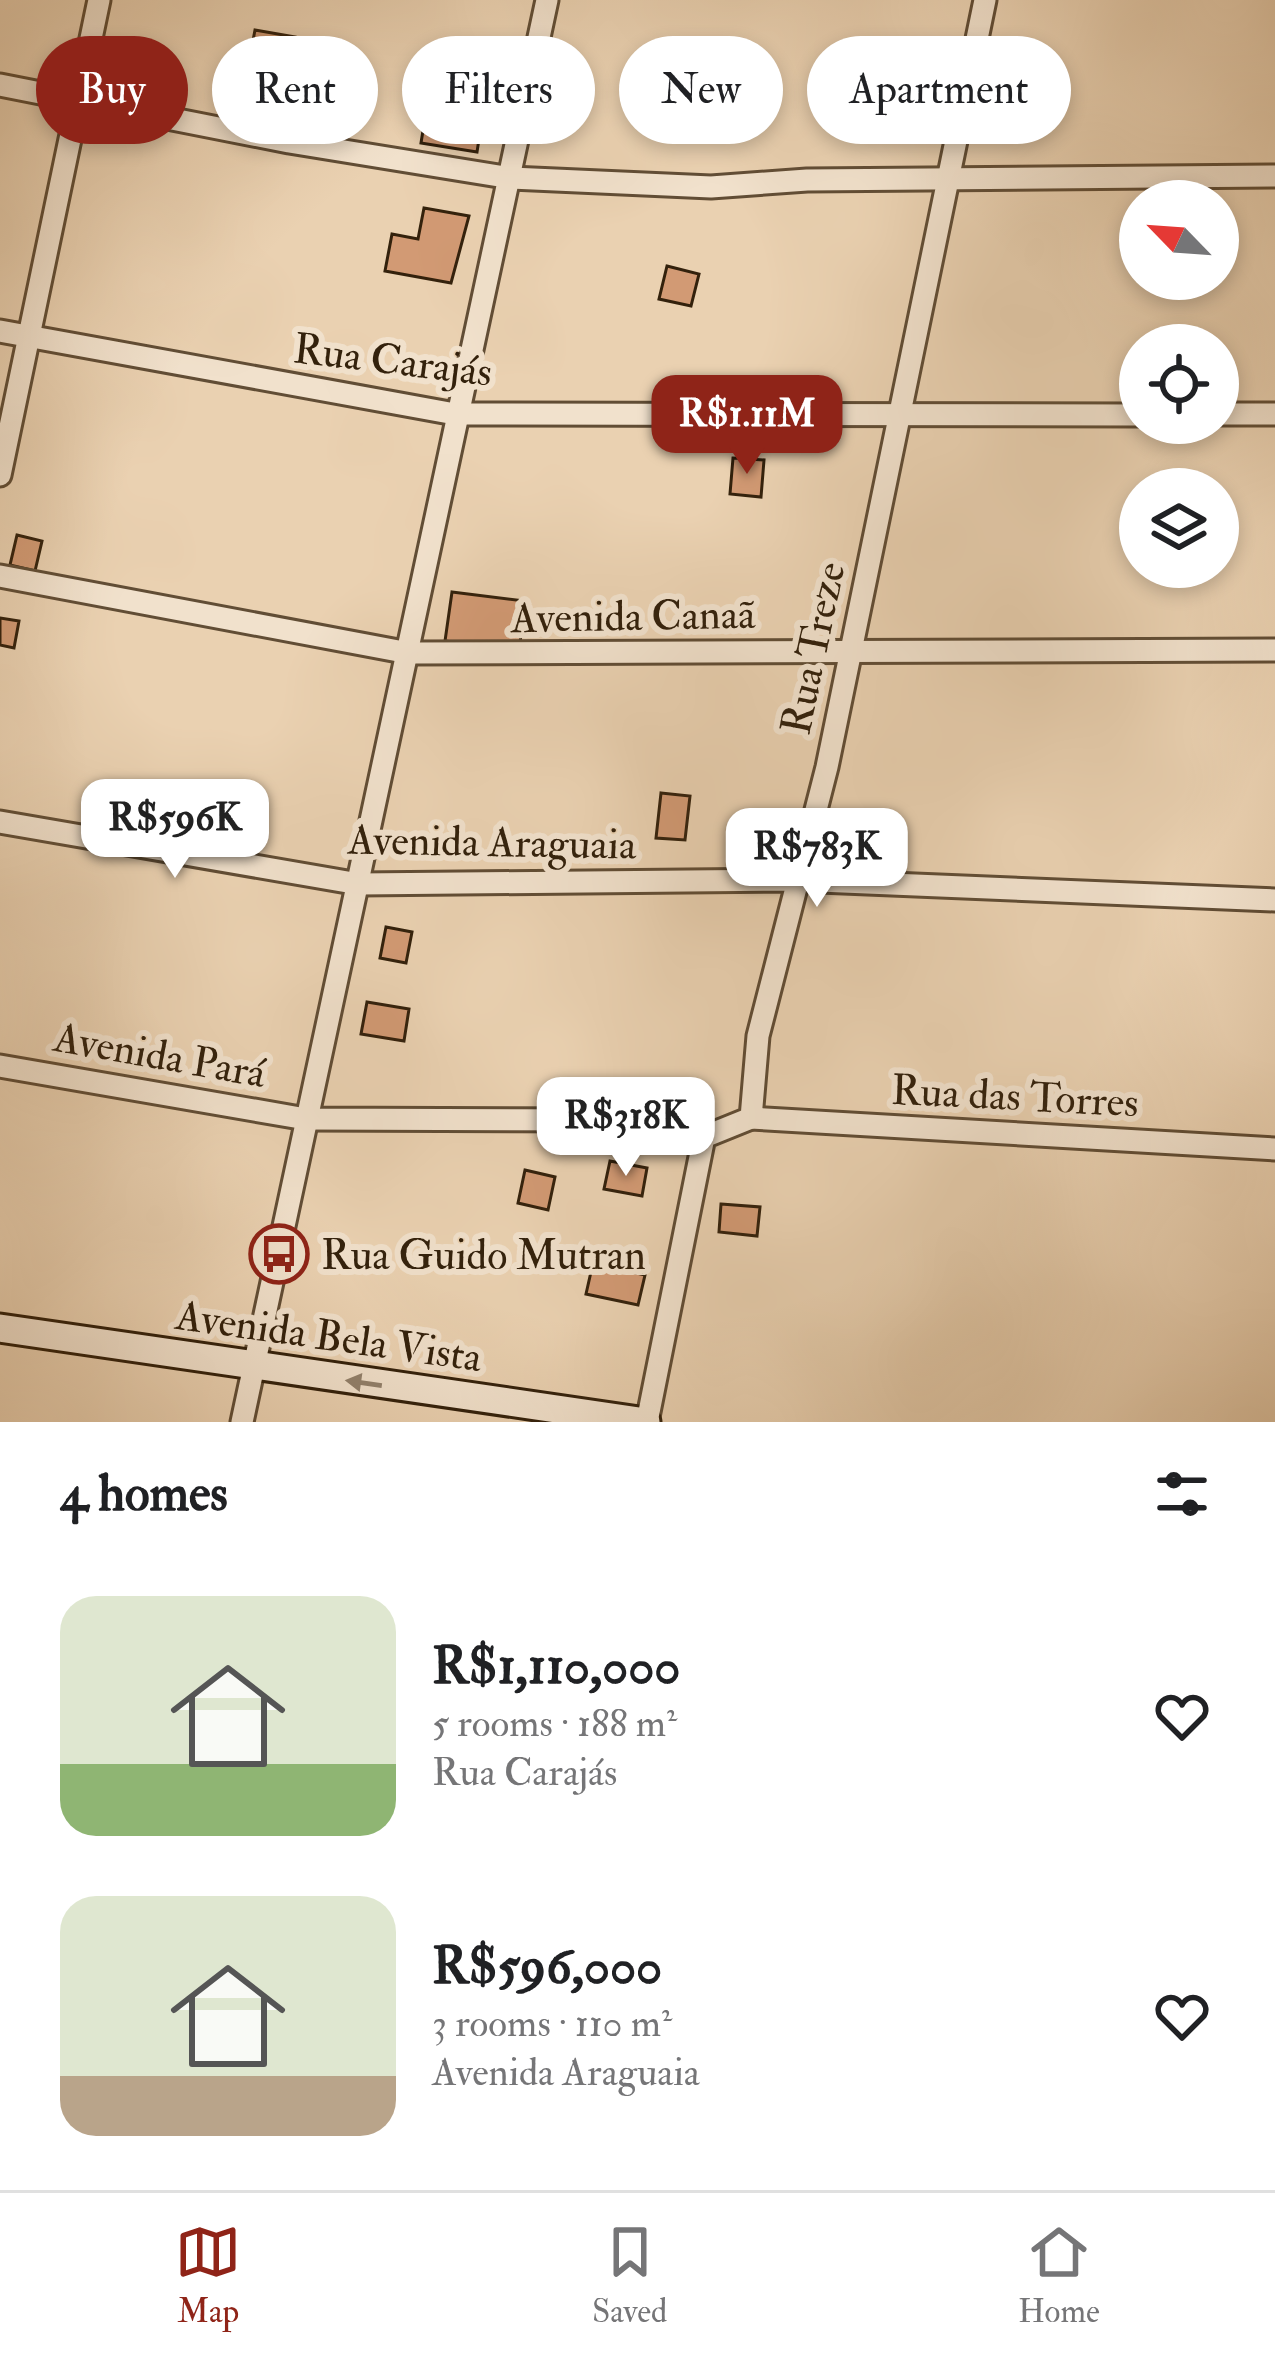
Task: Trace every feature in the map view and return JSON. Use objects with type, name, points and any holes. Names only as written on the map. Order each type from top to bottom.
[{"type":"street","points":[[91,36],[99,0]]},
{"type":"street","points":[[242,1422],[409,653],[455,414],[548,0]]},
{"type":"street","name":"Rua Treze","points":[[751,1118],[758,1036],[851,651],[986,0]]},
{"type":"street","points":[[0,86],[36,92]]},
{"type":"street","points":[[188,121],[511,178],[711,187],[807,180],[1275,176]]},
{"type":"street","points":[[0,475],[68,144]]},
{"type":"street","name":"Rua Carajás","points":[[0,331],[455,414],[1119,415]]},
{"type":"street","points":[[1239,415],[1275,414]]},
{"type":"street","name":"Avenida Canaã","points":[[0,576],[409,653],[501,657],[1275,650]]},
{"type":"street","name":"Avenida Araguaia","points":[[0,822],[359,884],[795,880],[1275,900]]},
{"type":"street","name":"Avenida Pará","points":[[0,1066],[306,1119],[616,1120],[704,1137]]},
{"type":"street","points":[[647,1422],[704,1137],[751,1118]]},
{"type":"street","name":"Rua das Torres","points":[[751,1118],[1275,1149]]},
{"type":"street","name":"Avenida Bela Vista","points":[[0,1328],[647,1422]]},
{"type":"building","points":[[255,30],[289,36],[254,36]]},
{"type":"building","points":[[427,144],[478,144],[477,152]]},
{"type":"building","points":[[424,208],[469,216],[451,283],[385,271],[392,234],[418,239]]},
{"type":"building","points":[[667,266],[699,274],[691,306],[659,299]]},
{"type":"building","points":[[733,458],[764,460],[761,497],[730,494]]},
{"type":"building","points":[[17,535],[42,541],[35,571],[10,565]]},
{"type":"building","points":[[452,592],[525,601],[519,651],[445,641]]},
{"type":"building","points":[[0,618],[19,621],[14,648],[0,645]]},
{"type":"building","points":[[661,793],[690,796],[685,840],[656,838]]},
{"type":"building","points":[[386,927],[412,932],[406,963],[380,958]]},
{"type":"building","points":[[367,1002],[409,1009],[404,1041],[361,1034]]},
{"type":"building","points":[[610,1161],[647,1168],[642,1196],[604,1189]]},
{"type":"building","points":[[525,1170],[555,1177],[548,1210],[518,1203]]},
{"type":"building","points":[[721,1204],[760,1207],[757,1236],[719,1232]]},
{"type":"building","points":[[593,1263],[645,1275],[638,1305],[586,1294]]},
{"type":"place","name":"Rua Guido Mutran","points":[[279,1254]]}]
